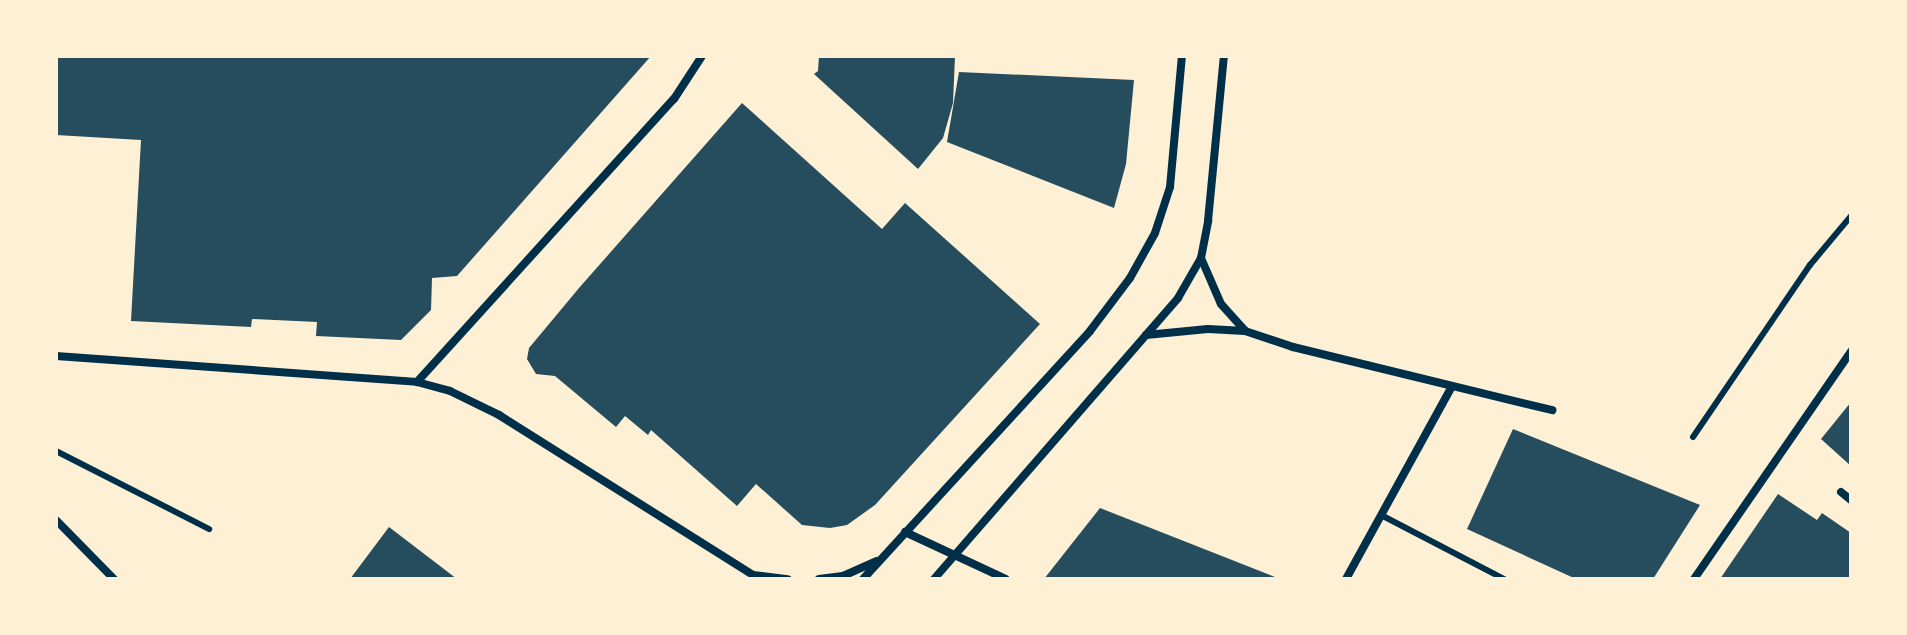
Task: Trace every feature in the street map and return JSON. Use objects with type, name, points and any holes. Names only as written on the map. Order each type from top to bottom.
[{"type":"street","points":[[417,382],[674,99],[702,56]]},
{"type":"street","points":[[863,579],[1090,331],[1130,278],[1155,233],[1170,187],[1182,56]]},
{"type":"street","points":[[934,579],[1178,298],[1201,258],[1208,221],[1224,56]]},
{"type":"street","points":[[1201,258],[1221,304],[1245,331]]},
{"type":"street","points":[[1146,335],[1208,329],[1245,331],[1293,347],[1552,410]]},
{"type":"street","points":[[1694,579],[1851,351]]},
{"type":"street","points":[[56,356],[417,382],[473,400],[756,577],[788,579]]},
{"type":"street","points":[[1346,579],[1452,386]]},
{"type":"street","points":[[1841,492],[1851,500]]},
{"type":"street","points":[[56,520],[114,579]]},
{"type":"street","points":[[905,532],[1006,579]]},
{"type":"street","points":[[819,579],[843,576],[881,559]]},
{"type":"lane","points":[[1693,437],[1810,265],[1851,216]]},
{"type":"lane","points":[[56,451],[209,529]]},
{"type":"lane","points":[[1381,515],[1504,579]]},
{"type":"building","points":[[56,56],[651,56],[457,276],[432,278],[431,310],[401,340],[316,336],[317,322],[252,319],[251,327],[131,321],[141,140],[56,135]]},
{"type":"building","points":[[819,56],[955,56],[953,103],[943,138],[918,169],[814,74],[818,71]]},
{"type":"building","points":[[959,72],[1134,80],[1126,164],[1114,208],[947,142]]},
{"type":"building","points":[[742,103],[882,229],[905,203],[1040,324],[875,505],[847,525],[830,528],[802,525],[756,484],[737,506],[651,430],[648,435],[625,416],[616,427],[555,376],[536,374],[527,359],[529,348],[579,288]]},
{"type":"building","points":[[1851,402],[1851,466],[1821,439]]},
{"type":"building","points":[[1513,429],[1700,505],[1653,579],[1576,579],[1467,529]]},
{"type":"building","points":[[1778,494],[1817,520],[1822,513],[1851,533],[1851,579],[1720,579]]},
{"type":"building","points":[[1100,508],[1280,579],[1044,579]]},
{"type":"building","points":[[389,527],[457,579],[350,579]]}]
